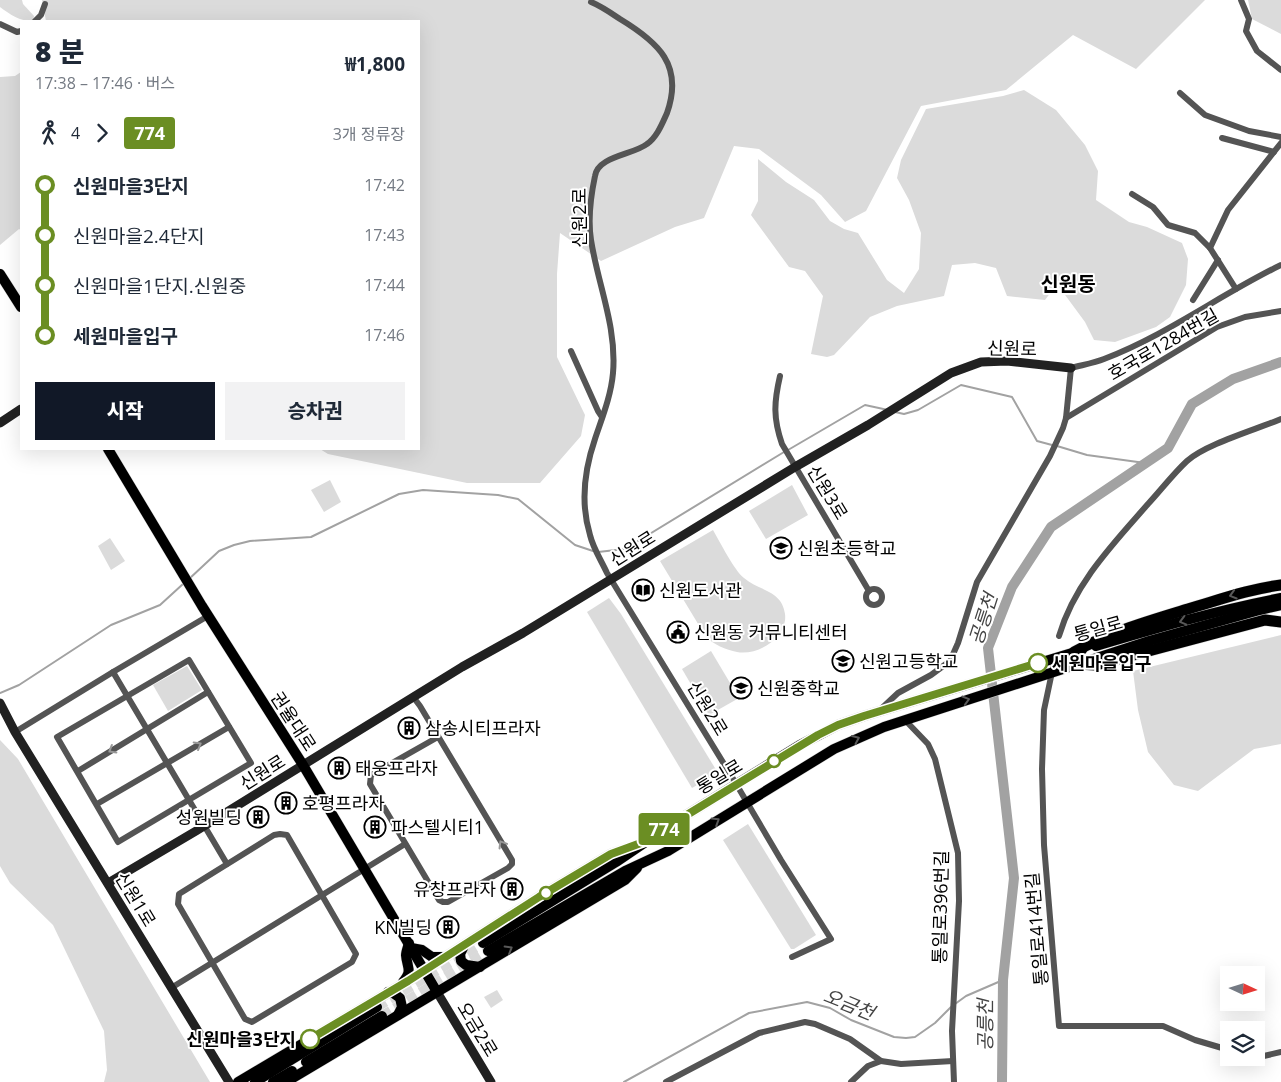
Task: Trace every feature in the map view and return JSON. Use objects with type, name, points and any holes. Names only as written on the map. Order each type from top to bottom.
[{"type":"highway","points":[[1074,652],[1124,628],[1248,591],[1281,584]]},
{"type":"highway","points":[[1078,664],[1096,665],[1265,620],[1281,618]]},
{"type":"highway","points":[[1265,620],[1281,622]]},
{"type":"main road","points":[[0,274],[20,306]]},
{"type":"main road","name":"권율대로","points":[[109,450],[194,594],[303,765],[437,992]]},
{"type":"main road","name":"통일로","points":[[1281,598],[1252,603],[1148,630],[838,725],[818,735],[672,824],[485,947],[625,871],[668,851],[834,749],[884,727],[1150,641],[1281,605]]},
{"type":"main road","points":[[238,1082],[464,946],[539,897],[611,854],[649,840]]},
{"type":"main road","points":[[286,1082],[625,880],[643,862]]},
{"type":"main road","points":[[401,984],[409,974],[406,954],[410,946],[422,950],[432,957],[445,957]]},
{"type":"main road","points":[[464,946],[460,954],[461,961],[466,965],[480,967]]},
{"type":"main road","points":[[388,992],[400,998],[402,1007],[398,1016]]},
{"type":"main road","points":[[255,1082],[379,1011],[273,1082]]},
{"type":"street","points":[[1241,0],[1249,19],[1246,31],[1257,51],[1281,70]]},
{"type":"street","name":"신원2로","points":[[591,2],[640,31],[656,43],[672,73],[670,102],[661,127],[649,143],[637,151],[613,158],[595,172],[590,238],[609,317],[613,373],[608,400],[586,472],[584,494],[590,536],[612,580],[831,939],[792,957]]},
{"type":"street","points":[[36,20],[41,15],[46,4]]},
{"type":"street","points":[[0,24],[17,32],[20,31]]},
{"type":"street","points":[[1180,93],[1205,115],[1249,131],[1281,138]]},
{"type":"street","points":[[1222,138],[1274,152]]},
{"type":"street","points":[[1210,248],[1228,210],[1281,143]]},
{"type":"street","points":[[1132,194],[1153,207],[1168,225],[1196,232],[1210,248],[1236,288]]},
{"type":"street","points":[[1194,300],[1218,260]]},
{"type":"street","name":"호국로1284번길","points":[[1071,368],[1102,360],[1137,346],[1183,322],[1250,280],[1281,265]]},
{"type":"street","name":"호국로1284번길","points":[[1066,418],[1217,327],[1245,317],[1281,311]]},
{"type":"street","points":[[571,352],[602,416]]},
{"type":"street","name":"신원로","points":[[108,883],[462,667],[612,580],[793,464],[868,425],[951,373],[981,362],[1007,361],[1071,368]]},
{"type":"street","points":[[879,712],[898,693],[931,675],[950,660],[958,643],[977,582],[1050,456],[1063,428],[1066,418],[1071,368]]},
{"type":"street","name":"신원3로","points":[[780,376],[774,404],[775,417],[782,444],[869,591]]},
{"type":"street","points":[[0,423],[20,410]]},
{"type":"street","points":[[1059,636],[1064,619],[1082,585],[1111,545],[1187,461],[1205,450],[1281,419]]},
{"type":"street","points":[[15,732],[208,616]]},
{"type":"street","name":"통일로414번길","points":[[1055,658],[1044,710],[1042,769],[1044,845],[1059,1026],[1163,1026],[1195,1040],[1220,1047]]},
{"type":"street","points":[[189,660],[208,692],[251,763],[118,842],[57,737],[189,660]]},
{"type":"street","points":[[113,672],[226,864]]},
{"type":"street","points":[[78,771],[208,692]]},
{"type":"street","points":[[414,698],[438,737],[512,860],[512,864],[448,902],[439,900],[370,784],[371,775],[438,737]]},
{"type":"street","name":"신원1로","points":[[2,706],[15,732],[229,1082]]},
{"type":"street","name":"통일로396번길","points":[[905,720],[928,744],[935,759],[958,854],[959,901],[953,988],[953,1061]]},
{"type":"street","points":[[97,804],[229,727]]},
{"type":"street","points":[[280,834],[287,836],[322,894],[356,954],[352,962],[252,1022],[245,1018],[178,904],[179,894],[274,835],[280,834]]},
{"type":"street","points":[[171,988],[405,844]]},
{"type":"street","name":"오금2로","points":[[437,992],[491,1082]]},
{"type":"street","points":[[666,1082],[758,1032],[805,1022],[815,1024],[850,1039],[881,1061],[901,1064],[953,1061],[954,1082]]},
{"type":"street","points":[[1265,1056],[1281,1052]]},
{"type":"street","points":[[851,1082],[868,1066],[881,1061]]},
{"type":"shaded area","points":[[0,0],[22,0],[23,4],[34,16],[33,20],[19,19],[0,7]]},
{"type":"shaded area","points":[[42,0],[1205,0],[1136,69],[1073,35],[1006,90],[921,106],[866,211],[845,222],[821,195],[759,149],[734,146],[704,218],[675,227],[601,261],[560,233],[557,274],[557,357],[585,415],[581,436],[540,483],[467,483],[328,454],[322,450],[420,450],[420,20],[46,20]]},
{"type":"shaded area","points":[[1248,0],[1281,0],[1281,34],[1252,19]]},
{"type":"shaded area","points":[[20,73],[20,230],[0,245],[0,77],[15,76]]},
{"type":"shaded area","points":[[1024,90],[1056,110],[1085,145],[1098,171],[1096,200],[1129,222],[1147,227],[1182,243],[1188,259],[1186,285],[1170,317],[1156,327],[1115,342],[1094,340],[1085,322],[1057,284],[1045,300],[1007,296],[996,268],[975,263],[952,265],[944,296],[897,306],[870,317],[834,355],[827,357],[811,354],[823,296],[805,271],[789,267],[751,215],[758,201],[758,159],[786,182],[814,200],[830,221],[844,229],[858,233],[887,280],[904,293],[919,269],[921,233],[909,200],[897,178],[901,160],[926,109],[1003,96]]},
{"type":"shaded area","points":[[330,480],[341,502],[324,512],[311,490]]},
{"type":"shaded area","points":[[792,485],[808,515],[766,539],[749,511]]},
{"type":"shaded area","points":[[713,530],[740,574],[750,582],[775,595],[783,606],[785,622],[782,630],[777,637],[762,648],[754,651],[737,652],[724,648],[706,637],[660,561]]},
{"type":"shaded area","points":[[110,538],[125,561],[111,570],[98,546]]},
{"type":"shaded area","points":[[609,598],[621,614],[718,773],[692,788],[587,612]]},
{"type":"shaded area","points":[[1281,635],[1281,744],[1254,749],[1198,791],[1174,785],[1148,752],[1138,710],[1133,671]]},
{"type":"shaded area","points":[[711,651],[739,698],[709,715],[682,669]]},
{"type":"shaded area","points":[[187,666],[202,690],[168,711],[153,685]]},
{"type":"shaded area","points":[[0,740],[18,759],[210,1082],[104,1082],[107,1070],[104,1031],[53,925],[10,883],[0,866]]},
{"type":"shaded area","points":[[748,824],[816,935],[794,949],[791,949],[723,840]]},
{"type":"shaded area","points":[[497,990],[503,1000],[491,1008],[484,997]]},
{"type":"waterway","name":"공릉천","points":[[1002,1082],[1003,980],[1014,878],[988,648],[1012,587],[1051,527],[1168,448],[1192,404],[1233,379],[1281,362]]},
{"type":"waterway","points":[[895,412],[904,414],[918,410],[961,385],[1012,397],[1037,441],[1052,445]]},
{"type":"waterway","points":[[788,450],[865,405],[888,410]]},
{"type":"waterway","points":[[1057,446],[1087,455],[1145,463]]},
{"type":"waterway","points":[[598,552],[625,549],[784,452]]},
{"type":"waterway","points":[[189,579],[219,551],[234,545],[250,541],[311,537],[399,494],[423,490],[498,495],[518,499],[575,545],[593,551]]},
{"type":"waterway","points":[[0,693],[19,685],[111,625],[160,605],[183,584]]},
{"type":"waterway","name":"오금천","points":[[955,1004],[966,996],[1003,980]]},
{"type":"waterway","name":"오금천","points":[[624,1082],[749,1013],[807,1002],[830,1008],[851,1020],[894,1037],[906,1038],[915,1037],[935,1023],[951,1007]]},
{"type":"tunnel","points":[[377,1007],[483,943]]},
{"type":"tunnel","points":[[382,1016],[488,951]]},
{"type":"bus line","name":"774","points":[[310,1039],[408,981],[539,897],[611,854],[649,840],[818,735],[838,725],[864,716],[1038,663]]},
{"type":"place","name":"신원초등학교","points":[[781,548]]},
{"type":"place","name":"신원도서관","points":[[643,590]]},
{"type":"place","name":"신원동 커뮤니티센터","points":[[678,632]]},
{"type":"place","name":"신원고등학교","points":[[843,661]]},
{"type":"place","name":"세원마을입구","points":[[1038,663]]},
{"type":"place","name":"신원중학교","points":[[741,688]]},
{"type":"place","name":"삼송시티프라자","points":[[409,728]]},
{"type":"place","name":"태웅프라자","points":[[339,768]]},
{"type":"place","name":"호평프라자","points":[[286,803]]},
{"type":"place","name":"성원빌딩","points":[[258,817]]},
{"type":"place","name":"파스텔시티1","points":[[375,827]]},
{"type":"place","name":"유창프라자","points":[[512,889]]},
{"type":"place","name":"KN빌딩","points":[[448,927]]},
{"type":"place","name":"신원마을3단지","points":[[310,1039]]},
{"type":"district","name":"신원동","points":[[1068,283]]}]
